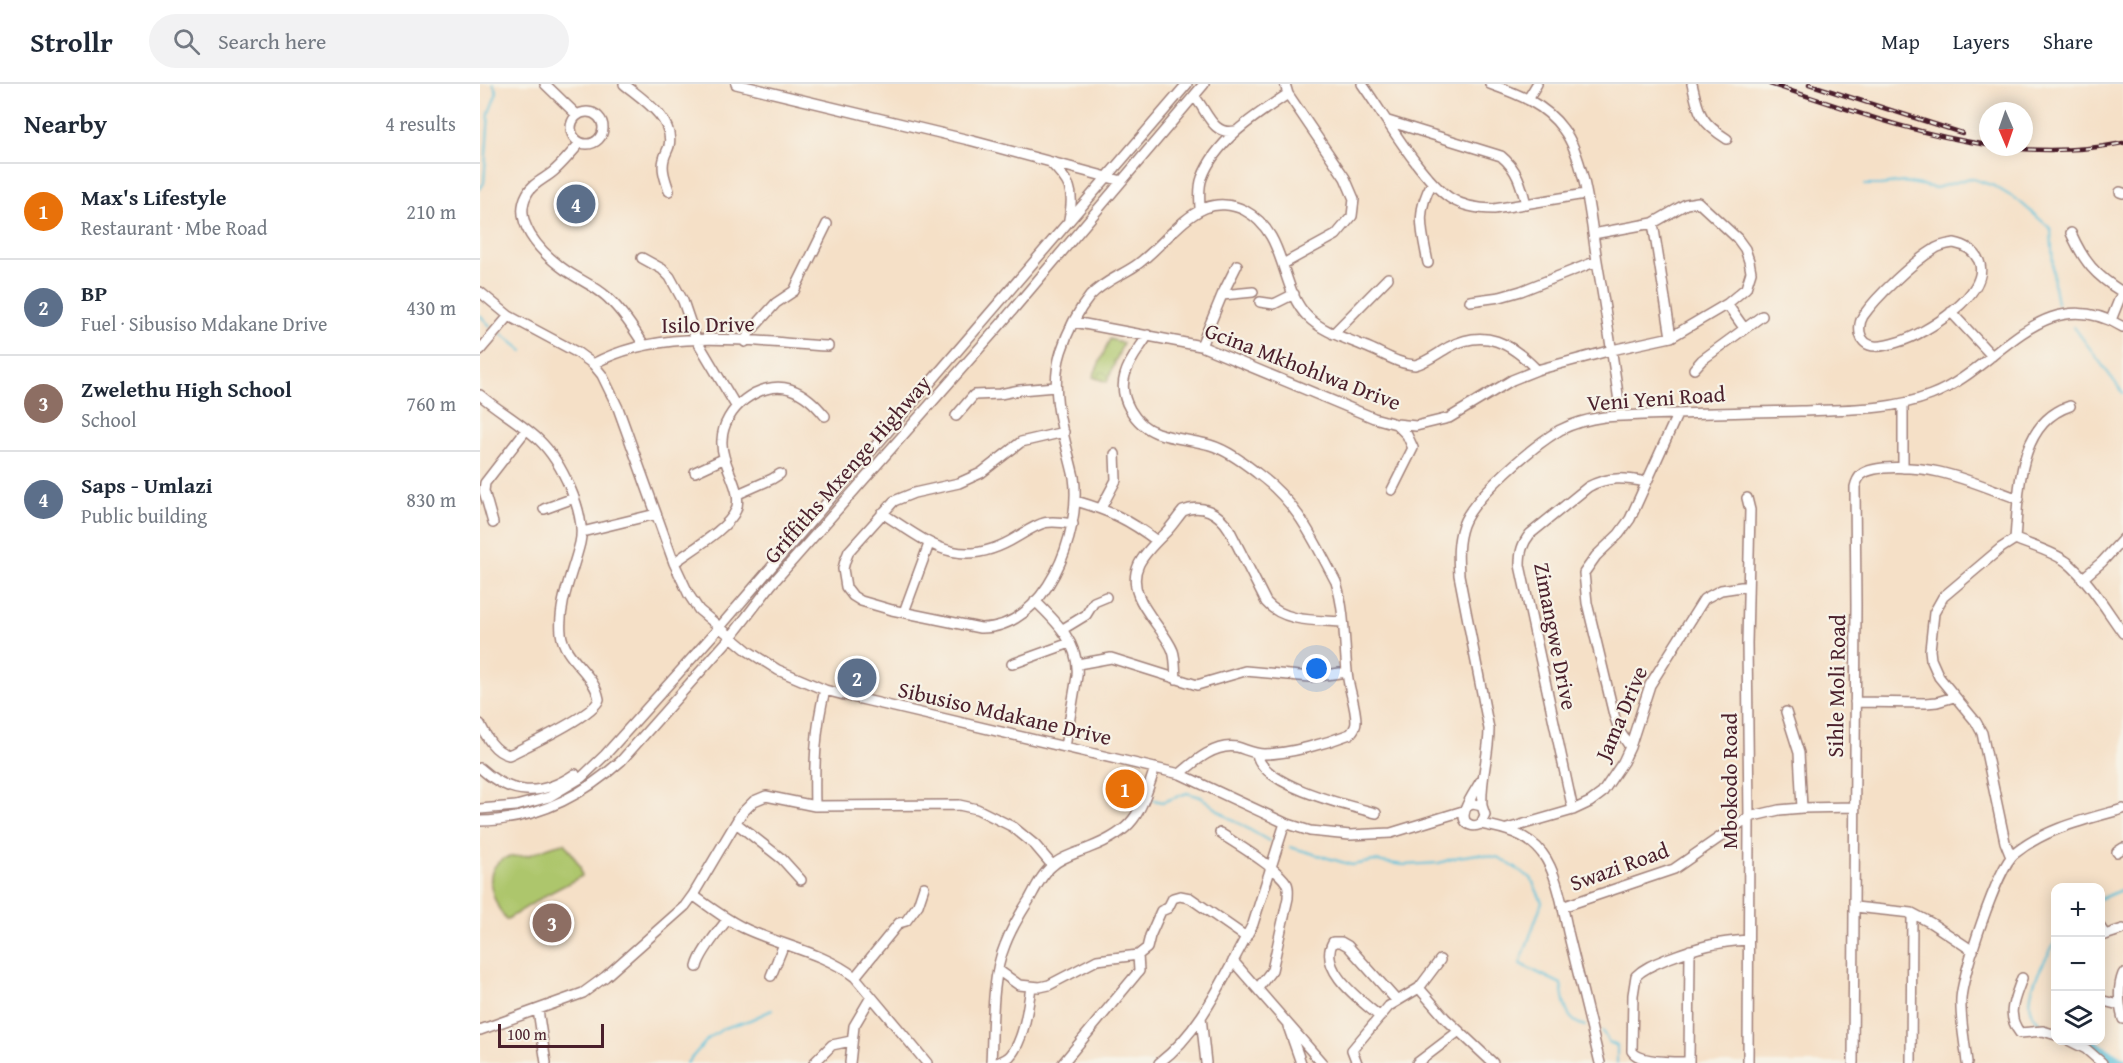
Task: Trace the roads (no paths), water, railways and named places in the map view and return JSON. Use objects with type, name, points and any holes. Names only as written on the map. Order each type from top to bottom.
[{"type":"street","points":[[544,84],[577,115]]},
{"type":"street","points":[[624,84],[657,111],[667,128],[669,141],[663,171],[669,191]]},
{"type":"street","points":[[736,84],[757,87],[1122,181]]},
{"type":"street","name":"Griffiths Mxenge Highway","points":[[480,809],[516,806],[549,797],[581,778],[605,755],[719,628],[1187,84]]},
{"type":"street","name":"Griffiths Mxenge Highway","points":[[480,821],[508,819],[548,808],[582,792],[603,778],[621,761],[731,637],[771,585],[1000,325],[1204,84]]},
{"type":"street","points":[[1283,264],[1336,235],[1352,216],[1354,199],[1345,178],[1288,94],[1285,84]]},
{"type":"street","points":[[1362,84],[1432,183],[1448,196],[1466,206],[1494,209],[1586,194]]},
{"type":"street","points":[[1490,84],[1528,99],[1551,115],[1570,140],[1580,165],[1621,416]]},
{"type":"street","points":[[1528,99],[1537,84]]},
{"type":"street","points":[[1692,84],[1698,109],[1707,125],[1727,139]]},
{"type":"street","points":[[1200,210],[1201,179],[1227,140],[1235,131],[1288,94]]},
{"type":"street","points":[[1194,96],[1202,104],[1214,126],[1226,133],[1235,131]]},
{"type":"street","points":[[592,112],[601,118],[604,129],[600,139],[596,142],[580,143],[571,130],[573,120],[577,115],[592,112]]},
{"type":"street","points":[[1388,121],[1501,156],[1516,172],[1526,204]]},
{"type":"street","points":[[580,143],[554,171],[529,190],[525,198],[523,217],[527,230],[560,266],[605,295],[620,310],[644,345]]},
{"type":"street","points":[[1049,161],[1063,175],[1071,189],[1069,221]]},
{"type":"street","points":[[1428,263],[1420,224],[1424,196],[1432,183]]},
{"type":"street","name":"Gcina Mkhohlwa Drive","points":[[1074,322],[1201,346],[1374,418],[1416,426],[1449,418],[1512,380],[1537,370],[1671,337],[1727,304],[1746,288],[1751,272],[1745,249],[1737,238],[1698,202],[1686,204],[1653,223]]},
{"type":"street","points":[[1064,432],[1021,442],[972,478],[946,488],[902,497],[894,501],[849,551],[845,561],[846,587],[861,602],[968,627],[992,628],[1004,625],[1018,617],[1035,601],[1057,571],[1073,524],[1076,501],[1074,477],[1055,387],[1060,354],[1074,322],[1097,289],[1137,265],[1200,210],[1220,204],[1235,206],[1261,222],[1271,237],[1302,311],[1308,318],[1334,334],[1396,360],[1415,365],[1458,342],[1480,337],[1506,345],[1518,352],[1537,370]]},
{"type":"street","points":[[1593,234],[1653,223],[1671,337]]},
{"type":"street","points":[[745,342],[748,333],[776,303],[794,291],[827,224]]},
{"type":"street","points":[[2071,233],[2095,273],[2123,291],[2111,320]]},
{"type":"street","points":[[1954,243],[1964,245],[1977,257],[1980,275],[1972,292],[1951,312],[1901,342],[1873,347],[1861,339],[1860,323],[1863,316],[1893,283],[1932,250],[1954,243]]},
{"type":"street","points":[[642,258],[662,269],[670,277],[684,301],[696,339],[736,406]]},
{"type":"street","points":[[1470,301],[1500,297],[1521,291],[1597,261]]},
{"type":"street","points":[[1201,346],[1237,266]]},
{"type":"street","points":[[1334,334],[1388,278]]},
{"type":"street","name":"Sibusiso Mdakane Drive","points":[[480,292],[509,316],[578,353],[593,364],[608,386],[618,408],[674,562],[689,595],[699,610],[719,628],[778,670],[825,690],[1180,774],[1285,823],[1310,831],[1350,835],[1391,833],[1465,813]]},
{"type":"street","points":[[1222,295],[1252,292]]},
{"type":"street","points":[[1260,302],[1274,304],[1294,294]]},
{"type":"street","points":[[1727,304],[1744,328]]},
{"type":"street","points":[[1951,312],[1992,356]]},
{"type":"street","name":"Veni Yeni Road","points":[[1465,813],[1481,780],[1488,750],[1489,729],[1459,575],[1457,557],[1459,540],[1463,524],[1483,494],[1541,444],[1574,423],[1591,419],[1621,416],[1845,409],[1903,404],[1944,390],[1969,375],[2016,336],[2048,318],[2082,312],[2111,320],[2123,327]]},
{"type":"street","points":[[1694,369],[1701,360],[1762,315]]},
{"type":"street","points":[[480,348],[509,316]]},
{"type":"street","points":[[1148,335],[1129,364],[1123,381],[1127,402],[1142,426],[1155,432],[1227,452],[1256,471],[1286,497],[1311,535],[1336,582],[1346,634],[1347,672],[1356,720],[1352,732],[1286,752],[1257,754],[1239,748],[1221,747],[1193,762],[1180,774]]},
{"type":"street","name":"Isilo Drive","points":[[593,364],[616,352],[644,345],[696,339],[828,346]]},
{"type":"street","points":[[674,562],[730,519],[735,512],[738,494],[723,459],[722,440],[724,426],[736,406],[755,393],[775,387],[788,388],[814,403],[825,416]]},
{"type":"street","points":[[956,416],[974,395],[1055,387]]},
{"type":"street","points":[[480,724],[496,749],[508,755],[543,738],[595,707],[599,702],[594,683],[565,648],[561,631],[562,610],[582,532],[574,498],[552,455],[538,439],[481,399]]},
{"type":"street","points":[[1903,404],[1903,468]]},
{"type":"street","points":[[2015,539],[2023,467],[2036,433],[2053,413],[2070,405]]},
{"type":"street","points":[[1629,747],[1614,715],[1587,603],[1583,576],[1590,563],[1619,534],[1630,519],[1677,415]]},
{"type":"street","points":[[1392,490],[1413,448],[1407,435],[1396,424]]},
{"type":"street","points":[[493,523],[484,491],[485,483],[526,430]]},
{"type":"street","points":[[1101,508],[1116,480],[1115,454]]},
{"type":"street","points":[[695,472],[723,459]]},
{"type":"street","name":"Sihle Moli Road","points":[[1853,1063],[1855,487],[1857,480],[1871,470],[1903,468],[1941,472],[2019,499]]},
{"type":"street","points":[[738,494],[780,474]]},
{"type":"street","name":"Zimangwe Drive","points":[[1573,810],[1534,633],[1520,565],[1520,554],[1524,541],[1530,534],[1588,487],[1614,478],[1646,482]]},
{"type":"street","points":[[544,509],[574,498]]},
{"type":"street","name":"Mbokodo Road","points":[[1747,498],[1750,510],[1748,1063]]},
{"type":"street","points":[[1076,501],[1101,508],[1133,523],[1157,541]]},
{"type":"street","points":[[1176,679],[1174,653],[1166,637],[1145,608],[1136,587],[1135,574],[1139,564],[1184,511],[1197,508],[1212,511],[1222,518],[1266,602],[1273,609],[1293,618],[1343,622]]},
{"type":"street","points":[[882,513],[929,544],[953,552],[984,552],[999,547],[1042,522],[1057,521],[1073,524]]},
{"type":"street","points":[[582,532],[656,514]]},
{"type":"street","points":[[2015,539],[2066,561],[2123,633]]},
{"type":"street","points":[[2011,857],[2005,842],[1980,726],[1939,677],[1931,659],[1930,650],[1934,614],[1943,597],[2015,539]]},
{"type":"street","points":[[2082,579],[2123,539]]},
{"type":"street","points":[[903,612],[929,544]]},
{"type":"street","name":"Jama Drive","points":[[1503,828],[1573,810],[1602,793],[1629,747],[1650,685],[1704,599],[1721,590],[1748,586]]},
{"type":"street","points":[[1063,629],[1086,615],[1094,602],[1106,597]]},
{"type":"street","points":[[1035,601],[1063,629],[1078,664],[1065,747]]},
{"type":"street","points":[[1012,664],[1070,643]]},
{"type":"street","points":[[1078,664],[1111,658],[1197,686],[1245,671],[1311,677],[1347,672]]},
{"type":"street","points":[[815,806],[816,732],[825,690]]},
{"type":"street","points":[[1855,702],[1937,702],[1954,697]]},
{"type":"street","points":[[1786,711],[1799,753],[1802,808]]},
{"type":"street","points":[[1257,754],[1259,762],[1268,771],[1306,793],[1376,813]]},
{"type":"street","points":[[480,768],[500,783],[514,789],[541,790],[566,781],[605,755]]},
{"type":"street","points":[[991,1063],[998,970],[1009,936],[1052,865],[1105,842],[1127,828],[1136,818],[1155,768]]},
{"type":"street","name":"Veni Yeni Road","points":[[1481,780],[1483,815]]},
{"type":"street","points":[[480,1030],[575,997],[590,989],[679,912],[693,896],[747,806],[760,797],[815,806],[953,805],[969,807],[1024,834],[1052,865]]},
{"type":"street","points":[[1483,815],[1472,826],[1465,813],[1473,804],[1483,815],[1523,837],[1543,854],[1562,907],[1600,1063]]},
{"type":"street","name":"Swazi Road","points":[[1562,907],[1674,869],[1749,817],[1779,810],[1854,807]]},
{"type":"street","points":[[1967,1063],[1961,998],[1973,951],[1990,901],[2011,857],[2054,829],[2123,810]]},
{"type":"street","points":[[736,823],[782,859],[801,880]]},
{"type":"street","points":[[1159,1063],[1179,1046],[1201,1017],[1253,924],[1285,823]]},
{"type":"street","points":[[1220,833],[1270,867],[1285,881],[1288,895],[1272,970],[1258,988]]},
{"type":"street","points":[[855,977],[899,923],[906,921],[915,910],[924,887]]},
{"type":"street","points":[[693,896],[727,920],[840,966],[855,977],[927,1063]]},
{"type":"street","points":[[998,970],[1019,985],[1031,987],[1049,985],[1097,960],[1138,955],[1147,948],[1161,911],[1168,908],[1171,900],[1176,897],[1190,898],[1246,937]]},
{"type":"street","points":[[1855,907],[1912,914],[1931,923],[1973,951]]},
{"type":"street","points":[[1911,1063],[1912,914]]},
{"type":"street","points":[[697,967],[702,953],[727,920]]},
{"type":"street","points":[[2105,936],[2123,929]]},
{"type":"street","points":[[1690,950],[1689,1062],[1647,1062],[1636,1058],[1632,1051],[1633,995],[1636,976],[1653,964],[1690,950],[1710,944],[1748,940]]},
{"type":"street","points":[[1380,1017],[1337,978],[1330,954],[1333,942],[1337,941],[1348,946],[1397,1001]]},
{"type":"street","points":[[771,976],[784,944]]},
{"type":"street","points":[[1063,1063],[1139,971],[1138,955]]},
{"type":"street","points":[[1357,1063],[1353,1047],[1366,1035],[1389,1006],[1419,988],[1440,960]]},
{"type":"street","points":[[1233,961],[1322,1063]]},
{"type":"street","points":[[2123,974],[2119,1005],[2123,1019]]},
{"type":"street","points":[[2022,978],[2011,1012],[2014,1025],[2020,1033],[2043,1031],[2051,1034]]},
{"type":"street","points":[[997,1063],[1007,1059],[1016,1048],[1027,1011],[1031,987]]},
{"type":"street","points":[[1419,988],[1459,1032],[1494,1063]]},
{"type":"street","points":[[850,1063],[851,1041],[857,1019],[871,997]]},
{"type":"street","points":[[2105,1001],[2119,1005]]},
{"type":"street","points":[[538,1010],[546,1063]]},
{"type":"street","points":[[1201,1017],[1206,1063]]},
{"type":"street","points":[[1288,1024],[1300,1063]]},
{"type":"street","points":[[1417,1063],[1459,1032]]},
{"type":"street","points":[[814,1063],[832,1045],[851,1041]]},
{"type":"street","points":[[2077,1045],[2086,1049],[2102,1063]]},
{"type":"waterway","points":[[480,189],[484,183],[489,113],[497,92],[493,84]]},
{"type":"waterway","points":[[1864,185],[1904,182],[1936,188],[1970,178],[1994,186],[2019,201],[2051,229],[2057,303]]},
{"type":"waterway","points":[[480,315],[490,326]]},
{"type":"waterway","points":[[2074,327],[2123,393]]},
{"type":"waterway","points":[[502,334],[523,351]]},
{"type":"waterway","points":[[1149,799],[1163,802],[1187,793],[1201,797],[1226,816],[1269,841]]},
{"type":"waterway","points":[[1290,847],[1352,865],[1374,861],[1404,865],[1439,863],[1478,854],[1500,858],[1531,878],[1542,902],[1520,964],[1561,984],[1566,1010],[1573,1020],[1585,1026]]},
{"type":"waterway","points":[[2105,897],[2123,889]]},
{"type":"waterway","points":[[2051,949],[2037,975],[2030,1001],[2032,1012],[2038,1022],[2051,1029]]},
{"type":"waterway","points":[[687,1063],[708,1039],[724,1028],[772,1010]]},
{"type":"waterway","points":[[1602,1031],[1609,1042],[1617,1046],[1617,1063]]},
{"type":"waterway","points":[[2092,1045],[2122,1063]]},
{"type":"railway","points":[[1770,84],[1905,127],[1979,143]]},
{"type":"railway","points":[[1809,84],[1962,133]]},
{"type":"railway","points":[[2033,150],[2092,148],[2123,143]]},
{"type":"place","name":"Saps - Umlazi","points":[[576,204]]},
{"type":"place","name":"BP","points":[[857,678]]},
{"type":"place","name":"Max's Lifestyle","points":[[1125,789]]},
{"type":"place","name":"Zwelethu High School","points":[[552,923]]}]
